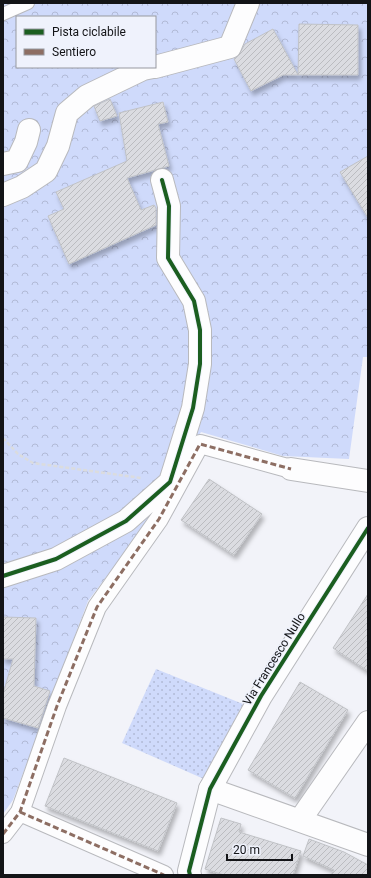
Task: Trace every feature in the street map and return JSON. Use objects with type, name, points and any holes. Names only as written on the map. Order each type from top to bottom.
[{"type":"street","points":[[156,66],[230,47],[248,3]]},
{"type":"street","points":[[3,195],[22,186],[46,171],[58,146],[67,113],[87,96],[143,69],[148,68]]},
{"type":"street","points":[[3,164],[17,161],[30,130]]},
{"type":"street","points":[[3,576],[56,559],[126,521],[170,482],[193,408],[200,364],[200,330],[194,301],[168,258],[169,206],[162,180]]},
{"type":"street","points":[[3,834],[20,812],[56,706],[98,607],[159,519],[200,444],[291,469],[368,481]]},
{"type":"street","name":"Via Francesco Nullo","points":[[190,875],[189,871],[210,789],[261,696],[368,528]]},
{"type":"street","points":[[300,820],[368,722]]},
{"type":"street","points":[[210,789],[368,844]]},
{"type":"street","points":[[20,812],[164,875]]},
{"type":"lane","points":[[3,14],[28,3]]},
{"type":"path","points":[[3,438],[18,454],[33,462],[170,482]]},
{"type":"green space","points":[[3,3],[368,3],[368,357],[363,357],[349,459],[283,456],[201,432],[160,506],[88,601],[13,800],[3,814]]},
{"type":"green space","points":[[156,669],[243,704],[204,779],[122,743]]},
{"type":"building","points":[[299,24],[358,25],[358,75],[298,75]]},
{"type":"building","points":[[273,29],[298,75],[283,75],[251,91],[234,59],[238,56],[245,44]]},
{"type":"building","points":[[110,99],[117,116],[100,121],[94,106]]},
{"type":"building","points":[[163,102],[168,122],[158,124],[169,166],[127,178],[141,210],[154,205],[156,208],[156,225],[69,264],[48,216],[64,209],[56,192],[127,161],[119,113]]},
{"type":"building","points":[[368,156],[368,218],[340,172]]},
{"type":"building","points":[[209,479],[262,514],[234,555],[181,520]]},
{"type":"building","points":[[368,594],[368,671],[333,648]]},
{"type":"building","points":[[3,617],[36,618],[34,686],[50,691],[38,728],[3,718],[3,694],[13,659],[3,659]]},
{"type":"building","points":[[300,682],[348,710],[295,798],[248,770]]},
{"type":"building","points":[[64,758],[177,803],[158,851],[45,806]]},
{"type":"building","points":[[221,818],[241,824],[239,832],[301,851],[293,875],[224,875],[205,869]]},
{"type":"building","points":[[309,839],[344,852],[368,865],[368,875],[331,875],[334,870],[303,856]]},
{"type":"marked path","points":[[3,834],[20,812],[57,706],[97,607],[159,519],[200,444],[291,469]]},
{"type":"marked path","points":[[20,812],[164,875]]},
{"type":"cycle path","points":[[3,576],[56,559],[126,521],[170,482],[193,408],[200,364],[200,330],[194,301],[168,258],[169,206],[162,180]]},
{"type":"cycle path","points":[[190,875],[189,871],[210,789],[261,696],[368,528]]}]
